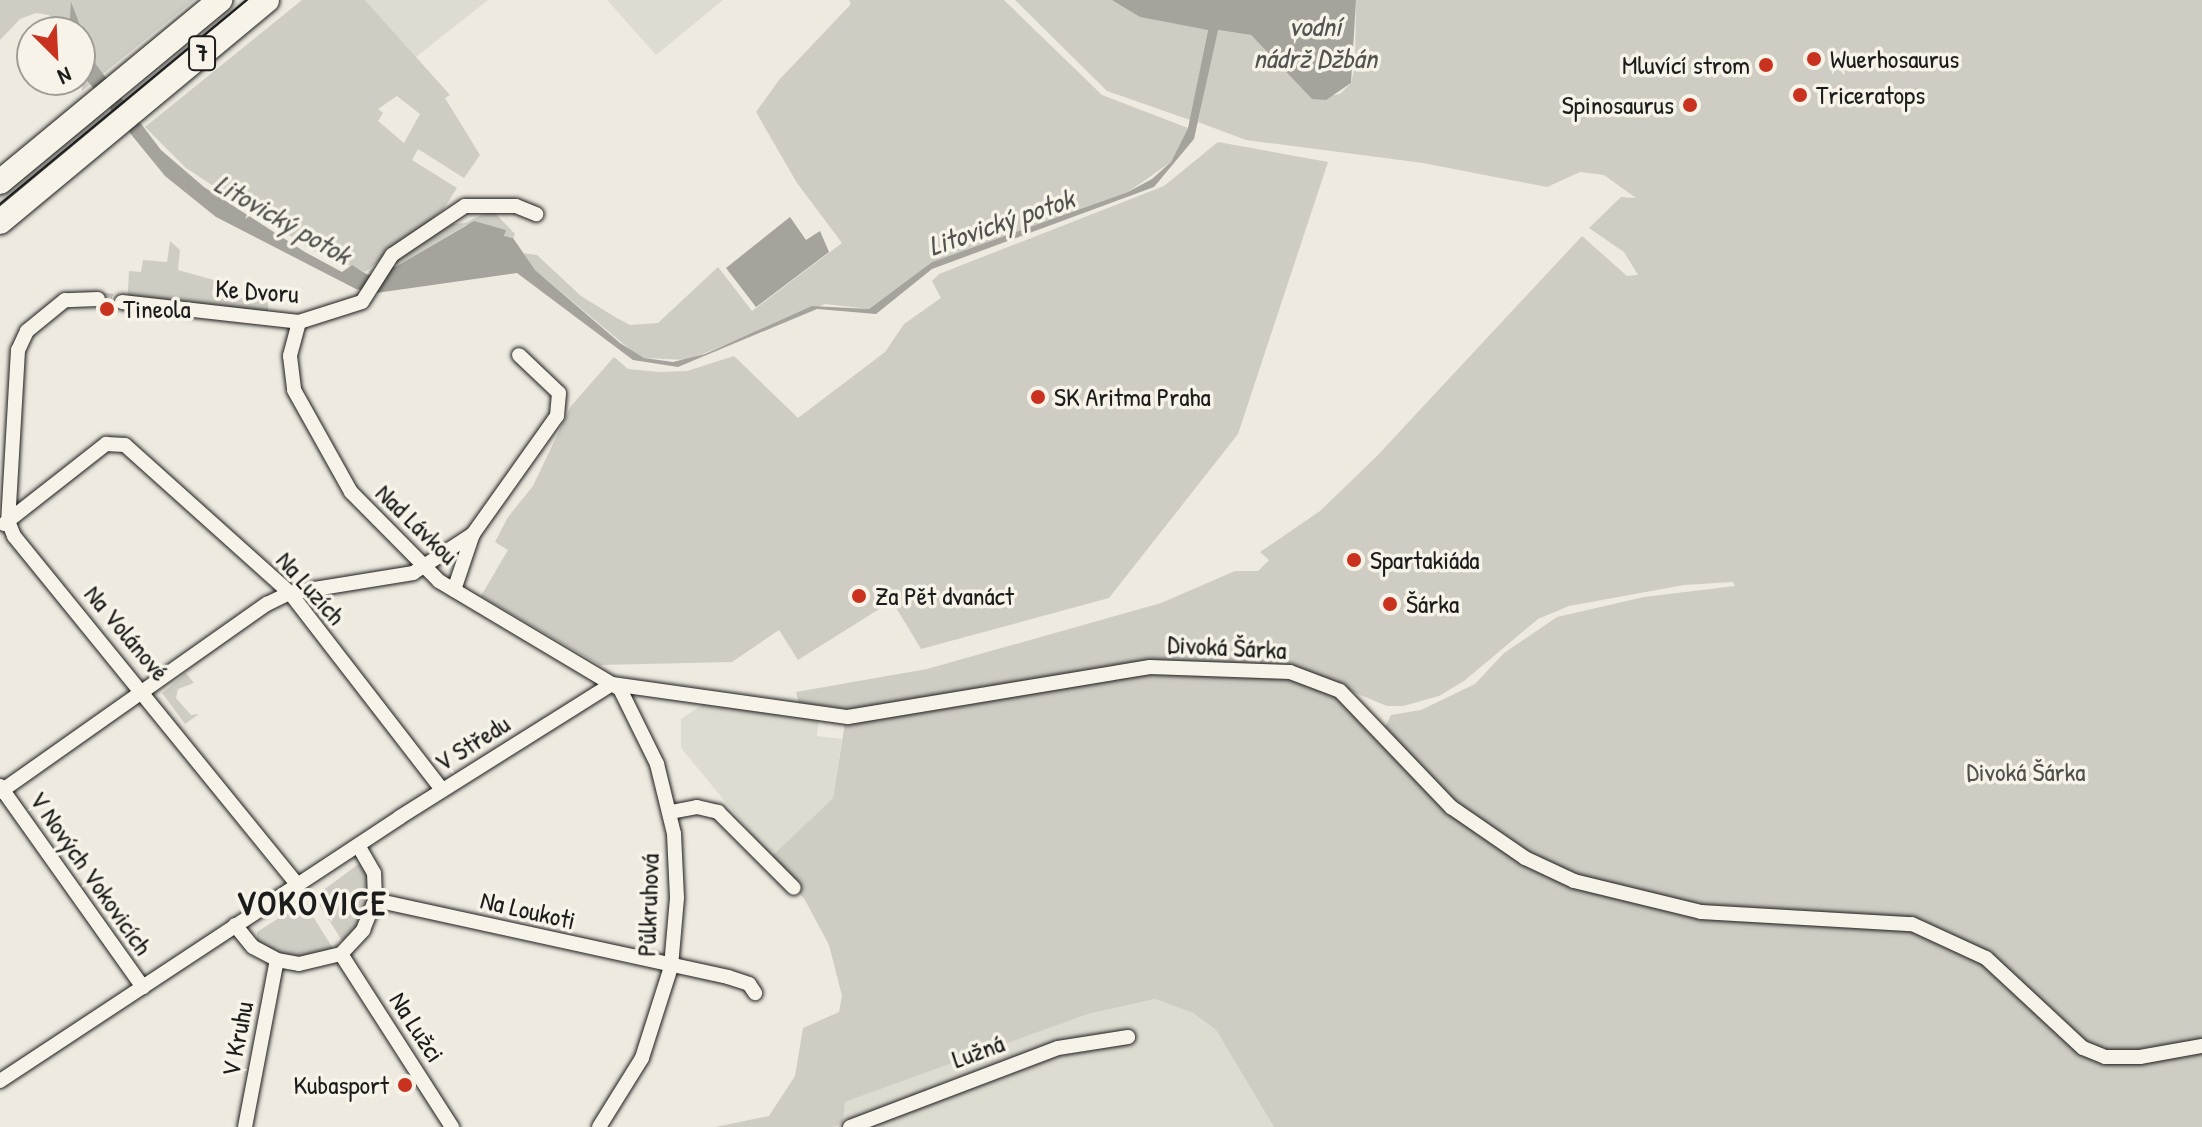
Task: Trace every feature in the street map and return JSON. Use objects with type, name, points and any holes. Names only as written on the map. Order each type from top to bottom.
[{"type":"main road","name":"7","points":[[0,182],[220,0]]},
{"type":"main road","name":"7","points":[[0,222],[267,0]]},
{"type":"street","name":"Ke Dvoru","points":[[122,302],[299,322],[365,297],[388,261],[465,206],[516,206],[536,214]]},
{"type":"street","points":[[4,524],[7,410],[16,358],[27,331],[65,300],[98,299]]},
{"type":"street","name":"Nad Lávkou","points":[[299,322],[291,373],[302,410],[351,492],[424,568],[454,590],[612,684]]},
{"type":"street","points":[[454,590],[473,534],[557,416],[561,402],[554,386],[519,355]]},
{"type":"street","name":"Na Luzích","points":[[4,524],[106,444],[118,443],[290,593],[442,790]]},
{"type":"street","name":"Na Volánové","points":[[4,524],[144,691],[297,884]]},
{"type":"street","points":[[1,789],[234,625],[290,593],[424,568],[473,534]]},
{"type":"street","name":"Divoká Šárka","points":[[612,684],[848,717],[1150,667],[1290,672],[1340,691],[1451,807],[1525,858],[1574,881],[1701,912],[1912,924],[1986,958],[2083,1048],[2105,1057],[2140,1057],[2202,1046]]},
{"type":"street","name":"V Středu","points":[[0,1081],[297,884],[612,684]]},
{"type":"street","name":"Půlkruhová","points":[[599,1127],[642,1058],[671,967],[677,898],[671,812],[634,710],[612,684]]},
{"type":"street","name":"V Nových Vokovicích","points":[[1,789],[143,987]]},
{"type":"street","points":[[671,812],[697,807],[718,812],[794,888]]},
{"type":"street","points":[[235,925],[253,947],[277,960],[299,964],[341,954],[363,930],[375,900],[374,873],[358,845]]},
{"type":"street","name":"Na Loukoti","points":[[375,900],[728,977],[749,984],[755,993]]},
{"type":"street","name":"Na Lužci","points":[[341,954],[452,1127]]},
{"type":"street","name":"V Kruhu","points":[[245,1127],[277,960]]},
{"type":"street","name":"Lužná","points":[[850,1127],[1058,1048],[1128,1037]]},
{"type":"shaded area","points":[[365,0],[488,0],[416,57]]},
{"type":"shaded area","points":[[607,0],[723,0],[656,55]]},
{"type":"shaded area","points":[[100,109],[109,120],[0,208],[0,193]]},
{"type":"shaded area","points":[[705,703],[819,719],[817,736],[842,739],[833,798],[771,857],[681,748],[681,719]]},
{"type":"shaded area","points":[[1155,999],[1193,1013],[1216,1030],[1274,1127],[833,1127],[843,1123],[845,1102],[1088,1014]]},
{"type":"green space","points":[[0,0],[194,0],[96,80],[96,16],[36,13],[16,16],[16,23],[0,40]]},
{"type":"green space","points":[[302,0],[365,0],[450,95],[445,98],[480,155],[464,178],[418,149],[412,160],[457,188],[443,210],[365,272],[310,249],[186,168],[145,127]],"holes":[[[397,96],[420,114],[404,143],[378,121],[383,113],[378,109]]]},
{"type":"green space","points":[[849,0],[1004,0],[1102,95],[1188,128],[1171,162],[1128,192],[932,262],[869,309],[825,304],[688,360],[644,358],[633,352],[535,270],[523,253],[537,255],[581,296],[630,325],[658,323],[718,267],[752,311],[842,243],[797,183],[756,112],[779,80],[851,4]]},
{"type":"green space","points":[[1015,0],[1112,0],[1160,21],[1208,29],[1190,120],[1107,91]]},
{"type":"green space","points":[[1356,0],[2202,0],[2202,1127],[1274,1127],[1216,1030],[1193,1013],[1155,999],[1088,1014],[845,1102],[843,1123],[833,1127],[715,1127],[769,1116],[795,1076],[803,1028],[839,1012],[842,996],[829,945],[805,900],[771,857],[833,798],[845,723],[1118,676],[1234,672],[1296,678],[1335,695],[1384,729],[1391,715],[1421,710],[1475,684],[1504,653],[1557,617],[1644,597],[1735,586],[1733,582],[1684,585],[1569,606],[1538,619],[1464,681],[1439,696],[1403,706],[1387,706],[1305,672],[1144,662],[908,704],[849,709],[799,703],[796,692],[927,669],[1161,603],[1235,571],[1258,571],[1269,560],[1260,552],[1320,511],[1377,456],[1582,236],[1627,276],[1638,275],[1624,252],[1589,228],[1621,197],[1636,198],[1604,175],[1580,172],[1547,187],[1423,163],[1246,140],[1198,122],[1217,30],[1251,35],[1312,99],[1340,94],[1351,83],[1355,67]]},
{"type":"green space","name":"SK Aritma Praha","points":[[1218,142],[1328,162],[1238,434],[1109,598],[921,649],[892,601],[798,660],[779,630],[732,662],[600,665],[481,596],[508,550],[495,542],[508,517],[533,486],[571,406],[614,357],[628,369],[659,372],[687,371],[734,356],[798,418],[885,352],[904,324],[941,298],[932,281],[939,274],[1164,186]]},
{"type":"green space","points":[[492,210],[515,234],[513,238],[504,237],[505,230],[466,225],[397,266],[394,261],[452,224],[465,223]]},
{"type":"green space","points":[[170,241],[180,250],[178,270],[214,280],[212,295],[268,301],[268,311],[127,308],[129,271],[141,272],[143,260],[167,262]]},
{"type":"green space","points":[[186,673],[194,683],[178,689],[176,698],[191,715],[199,714],[185,724],[162,693]]},
{"type":"green space","points":[[360,863],[365,865],[371,885],[367,918],[343,942],[314,897]]},
{"type":"green space","points":[[304,902],[334,950],[290,959],[257,941],[257,932]]},
{"type":"water","name":"vodní nádrž Džbán","points":[[1112,0],[1356,0],[1351,83],[1326,100],[1312,99],[1251,35],[1218,30],[1194,139],[1154,187],[932,269],[876,314],[817,309],[678,367],[633,360],[517,273],[376,293],[356,289],[216,217],[165,176],[96,91],[96,65],[161,150],[204,187],[342,272],[352,265],[368,275],[397,266],[474,221],[506,230],[504,236],[513,238],[535,270],[620,343],[644,358],[673,362],[705,354],[812,306],[869,309],[932,262],[1128,192],[1152,179],[1171,162],[1188,128],[1208,30],[1140,17]]},
{"type":"water","points":[[71,2],[76,16],[70,16]]},
{"type":"water","points":[[790,217],[806,240],[820,231],[829,252],[756,307],[726,268]]},
{"type":"tunnel","points":[[98,299],[122,302]]},
{"type":"tram line","points":[[0,204],[247,0]]},
{"type":"place","name":"Wuerhosaurus","points":[[1814,59]]},
{"type":"place","name":"Mluvící strom","points":[[1766,65]]},
{"type":"place","name":"Triceratops","points":[[1800,95]]},
{"type":"place","name":"Spinosaurus","points":[[1690,105]]},
{"type":"place","name":"Tineola","points":[[107,309]]},
{"type":"place","name":"SK Aritma Praha","points":[[1038,397]]},
{"type":"place","name":"Spartakiáda","points":[[1354,560]]},
{"type":"place","name":"Za Pět dvanáct","points":[[859,596]]},
{"type":"place","name":"Šárka","points":[[1390,604]]},
{"type":"place","name":"Kubasport","points":[[405,1085]]},
{"type":"district","name":"VOKOVICE","points":[[312,904]]},
{"type":"water label","name":"Litovický potok","points":[[283,219]]},
{"type":"water label","name":"Litovický potok","points":[[1001,222]]}]
